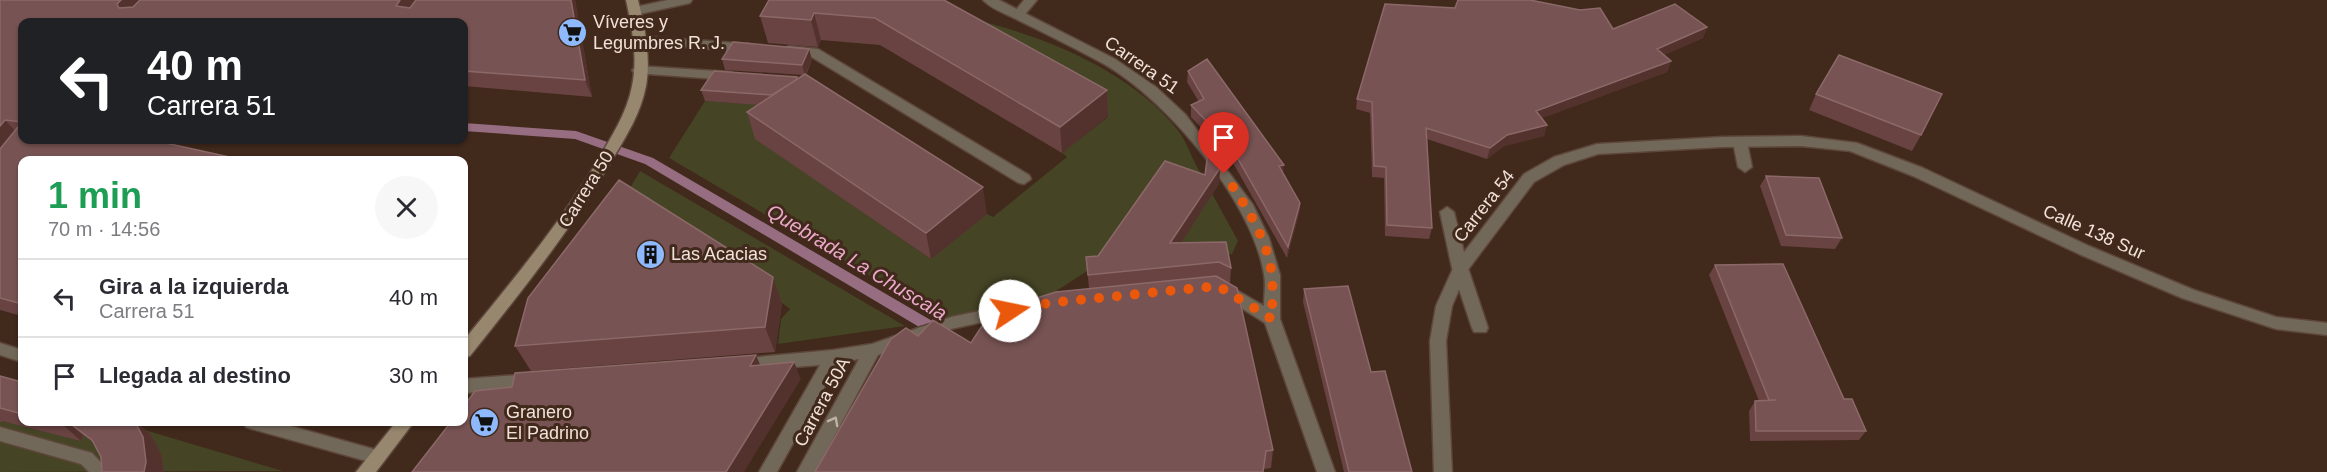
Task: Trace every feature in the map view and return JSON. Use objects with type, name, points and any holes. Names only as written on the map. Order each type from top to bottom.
[{"type":"main road","name":"Carrera 50","points":[[468,346],[555,238],[592,183],[621,132],[637,93],[640,40],[633,5]]},
{"type":"main road","points":[[365,472],[403,426]]},
{"type":"street","points":[[633,5],[686,0]]},
{"type":"street","name":"Carrera 51","points":[[989,0],[1110,62],[1151,90],[1180,117],[1248,209],[1272,275],[1272,319],[1326,472]]},
{"type":"street","points":[[1018,15],[1031,0]]},
{"type":"street","points":[[640,40],[813,52],[1024,179]]},
{"type":"street","points":[[639,70],[744,77]]},
{"type":"street","name":"Carrera 54","points":[[1443,472],[1438,341],[1444,306],[1460,268],[1528,178],[1559,161],[1597,149],[1802,141],[1852,146]]},
{"type":"street","points":[[1740,142],[1745,167]]},
{"type":"street","name":"Calle 138 Sur","points":[[1852,146],[1918,172],[2084,250],[2188,294],[2276,323],[2327,329]]},
{"type":"street","points":[[1447,213],[1460,268],[1480,328]]},
{"type":"street","points":[[1206,287],[1218,286],[1272,319]]},
{"type":"street","points":[[728,365],[833,357],[872,350],[951,323],[1027,307]]},
{"type":"street","points":[[0,349],[18,355]]},
{"type":"street","name":"Carrera 50A","points":[[806,472],[872,350]]},
{"type":"street","name":"Carrera 50A","points":[[768,472],[833,357]]},
{"type":"street","points":[[468,386],[552,379]]},
{"type":"street","points":[[266,426],[377,457]]},
{"type":"street","points":[[0,434],[86,458],[101,472]]},
{"type":"shaded area","points":[[885,4],[962,17],[1003,27],[1043,41],[1082,57],[1118,78],[1150,101],[1177,129],[1185,142],[1238,241],[1232,254],[1098,264],[1044,299],[943,319],[669,158],[705,101],[792,107],[797,111],[756,139],[931,259],[987,214],[993,217],[1067,157],[1062,153],[1108,117],[931,16],[884,47],[870,40]]},
{"type":"shaded area","points":[[640,171],[905,326],[778,344],[781,319],[790,309],[630,188]]},
{"type":"shaded area","points":[[0,387],[18,416],[18,426],[131,426],[283,471],[0,472]]},
{"type":"building","points":[[0,0],[121,0],[117,4],[119,8],[133,7],[140,0],[400,0],[396,6],[410,8],[416,0],[571,0],[585,80],[468,71],[468,18],[18,18],[18,122],[5,120],[0,126]]},
{"type":"building","points":[[769,0],[944,0],[1107,90],[1060,127],[875,18],[814,13],[811,20],[760,16]]},
{"type":"building","points":[[1458,0],[1530,0],[1580,10],[1600,8],[1613,29],[1675,4],[1707,27],[1657,49],[1671,61],[1536,111],[1547,125],[1507,135],[1490,148],[1426,128],[1432,228],[1387,225],[1386,167],[1374,166],[1372,102],[1357,99],[1385,4],[1455,8]]},
{"type":"building","points":[[733,42],[809,49],[802,65],[722,59]]},
{"type":"building","points":[[1839,55],[1942,94],[1921,135],[1816,94]]},
{"type":"building","points":[[1207,59],[1284,165],[1279,166],[1300,203],[1288,247],[1234,152],[1230,158],[1211,134],[1212,127],[1191,105],[1204,99],[1188,71]]},
{"type":"building","points":[[714,71],[797,77],[796,80],[772,95],[701,90]]},
{"type":"building","points":[[805,74],[983,187],[926,233],[747,112]]},
{"type":"building","points":[[18,127],[18,144],[170,144],[225,156],[18,156],[18,303],[0,298],[0,149]]},
{"type":"building","points":[[1208,152],[1220,168],[1170,243],[1226,242],[1231,268],[1219,262],[1088,275],[1086,257],[1098,256],[1165,161],[1205,175]]},
{"type":"building","points":[[1766,176],[1819,178],[1842,238],[1786,235]]},
{"type":"building","name":"Las Acacias","points":[[619,180],[773,277],[765,327],[515,346],[528,298]]},
{"type":"building","points":[[1783,264],[1844,399],[1852,399],[1866,431],[1756,431],[1755,401],[1776,400],[1769,400],[1715,265]]},
{"type":"building","points":[[1216,276],[1237,288],[1273,450],[1266,451],[1263,472],[815,472],[891,339],[906,328],[918,336],[933,320],[971,343],[994,307],[1014,305],[1056,292]]},
{"type":"building","points":[[1348,286],[1371,372],[1385,371],[1412,472],[1349,472],[1304,289]]},
{"type":"building","points":[[756,355],[750,366],[794,362],[726,472],[412,472],[448,426],[468,426],[468,401],[475,391],[512,387],[515,373]]},
{"type":"building","points":[[0,376],[18,381],[18,413],[0,408]]},
{"type":"building","points":[[73,426],[137,426],[143,437],[146,462],[144,472],[102,472],[101,457],[92,440]]},
{"type":"waterway","name":"Quebrada La Chuscala","points":[[468,127],[576,135],[649,161],[941,333]]},
{"type":"place","name":"Víveres y Legumbres R. J.","points":[[572,32]]},
{"type":"place","name":"Las Acacias","points":[[650,254]]},
{"type":"place","name":"Granero El Padrino","points":[[485,422]]},
{"type":"route","points":[[1010,311],[1049,303],[1218,286],[1272,319],[1272,275],[1261,238],[1248,209],[1224,174]]}]
